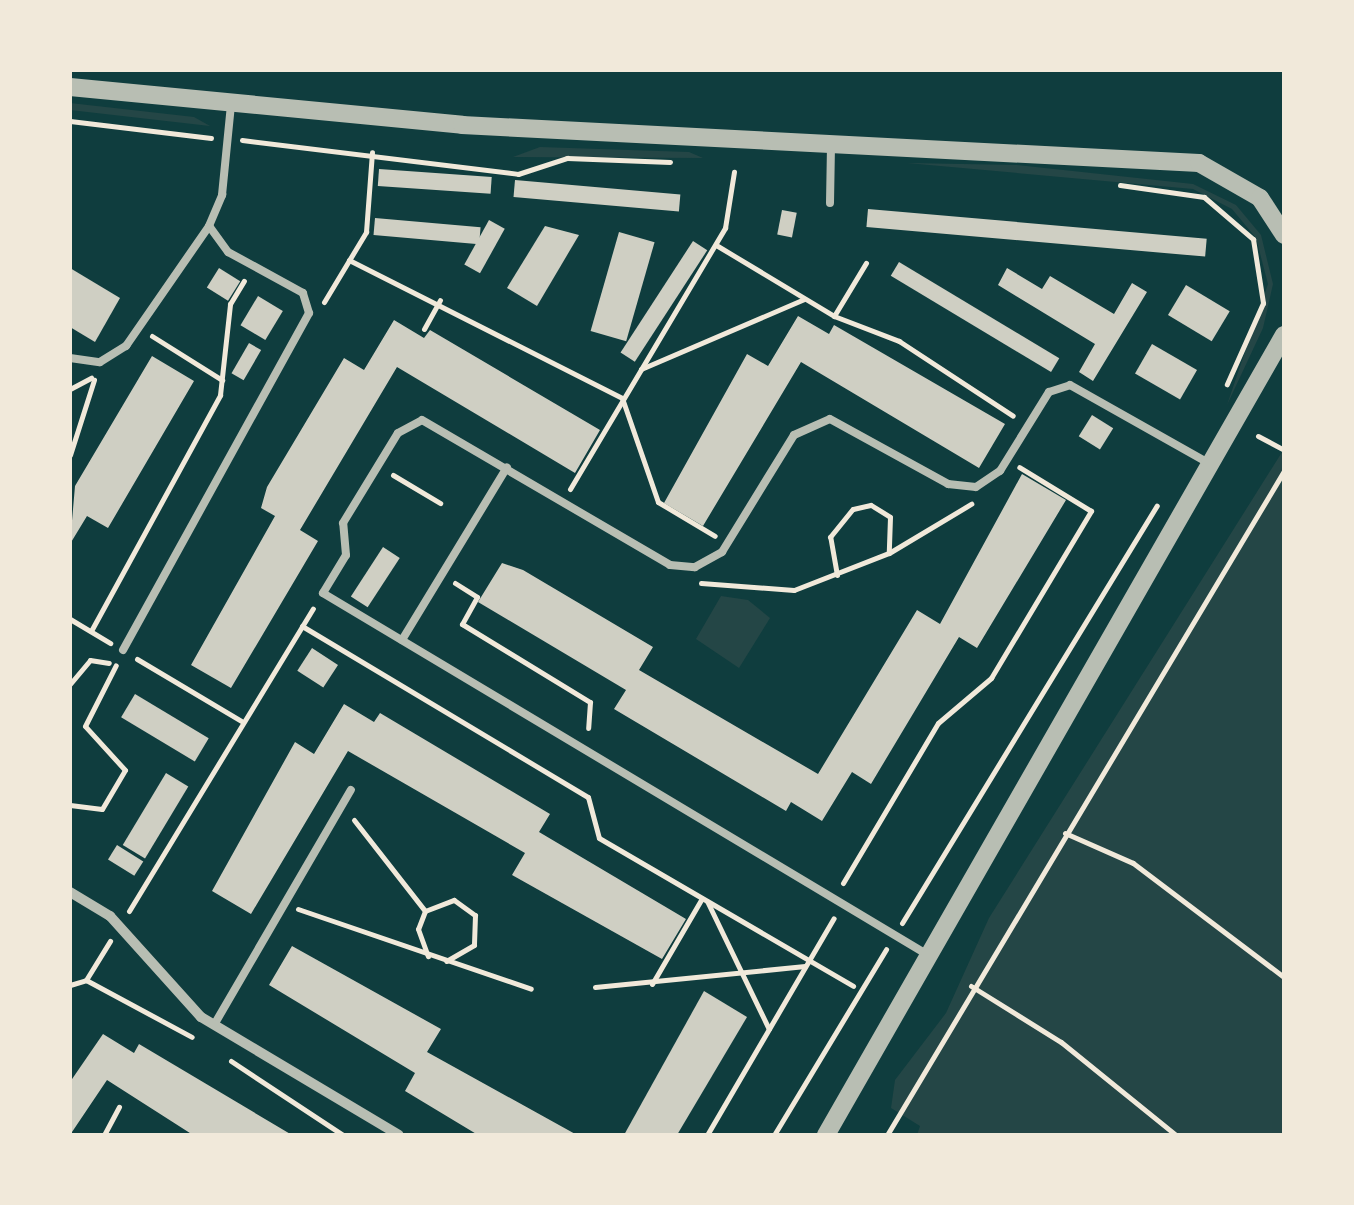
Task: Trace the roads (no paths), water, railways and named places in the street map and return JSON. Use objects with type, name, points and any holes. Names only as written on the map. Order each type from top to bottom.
[{"type":"street","points":[[70,87],[231,105],[1199,163],[1260,198],[1284,235]]},
{"type":"street","points":[[826,1135],[1214,466],[1284,335]]},
{"type":"street","points":[[70,892],[120,926],[214,1025],[398,1135]]},
{"type":"lane","points":[[70,358],[112,358],[140,328],[209,226],[222,195],[231,105]]},
{"type":"lane","points":[[830,203],[831,142]]},
{"type":"lane","points":[[123,650],[308,313],[303,293],[254,266],[209,226]]},
{"type":"lane","points":[[932,958],[323,593],[346,556],[343,522],[398,432],[422,420],[670,564],[706,564],[728,543],[782,448],[817,422],[847,424],[948,484],[988,482],[1007,460],[1049,392],[1079,386],[1214,466]]},
{"type":"lane","points":[[402,640],[507,467]]},
{"type":"lane","points":[[214,1025],[351,790]]}]
